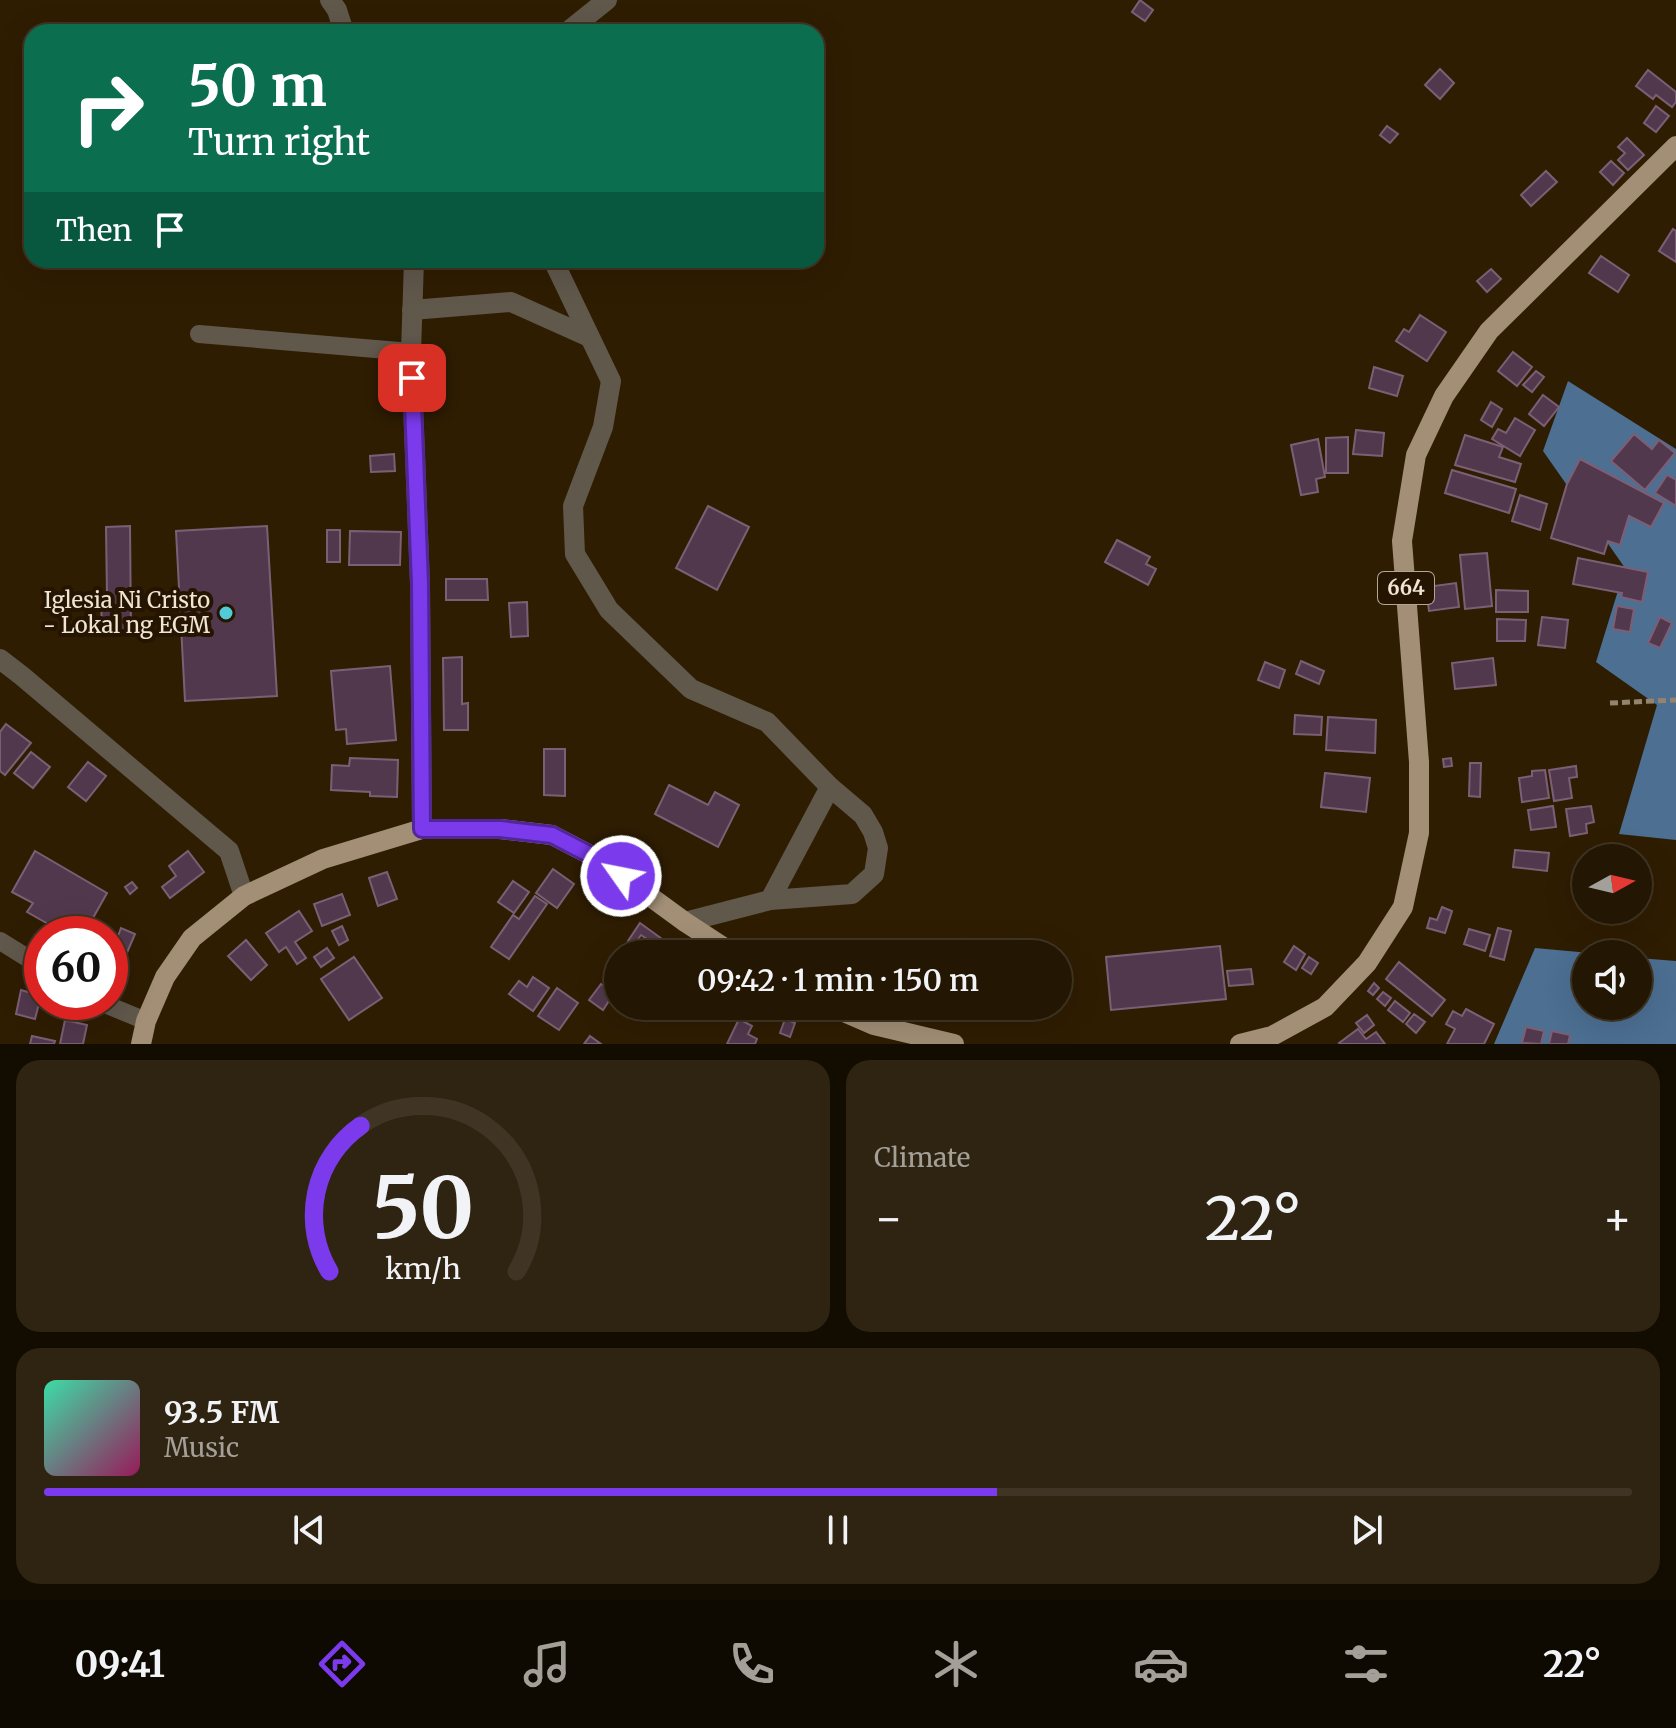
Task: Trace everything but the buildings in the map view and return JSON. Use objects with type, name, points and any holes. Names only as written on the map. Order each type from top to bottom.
[{"type":"main road","name":"664","points":[[1240,1044],[1272,1036],[1325,1007],[1367,963],[1403,907],[1419,833],[1419,762],[1402,541],[1416,455],[1444,396],[1489,331],[1676,146]]},
{"type":"main road","points":[[141,1044],[146,1021],[165,977],[192,938],[244,896],[323,859],[422,829],[500,829],[552,835],[600,860],[713,940]]},
{"type":"main road","points":[[862,1020],[954,1044]]},
{"type":"street","points":[[330,0],[341,24]]},
{"type":"street","points":[[577,24],[607,0]]},
{"type":"street","points":[[414,268],[411,352],[420,584],[422,829]]},
{"type":"street","points":[[557,268],[611,381],[603,427],[573,506],[575,554],[609,610],[691,689],[767,722],[830,787],[863,815],[878,848],[874,874],[852,894],[770,900],[685,922]]},
{"type":"street","points":[[412,310],[511,302],[589,337]]},
{"type":"street","points":[[0,659],[229,851],[244,896]]},
{"type":"street","points":[[770,900],[830,787]]},
{"type":"lane","points":[[199,334],[411,352]]},
{"type":"lane","points":[[0,941],[24,956]]},
{"type":"lane","points":[[128,1014],[146,1021]]},
{"type":"path","points":[[1610,703],[1676,700]]},
{"type":"water","points":[[1568,381],[1676,449],[1676,840],[1619,834],[1657,705],[1596,662],[1625,568],[1543,451]]},
{"type":"water","points":[[1535,948],[1572,951],[1572,1020],[1652,1020],[1652,959],[1676,961],[1676,1044],[1494,1044]]},
{"type":"place","name":"Iglesia Ni Cristo - Lokal ng EGM","points":[[226,613]]},
{"type":"route","points":[[412,378],[420,584],[422,829],[500,829],[552,835],[600,860],[621,876]]}]
